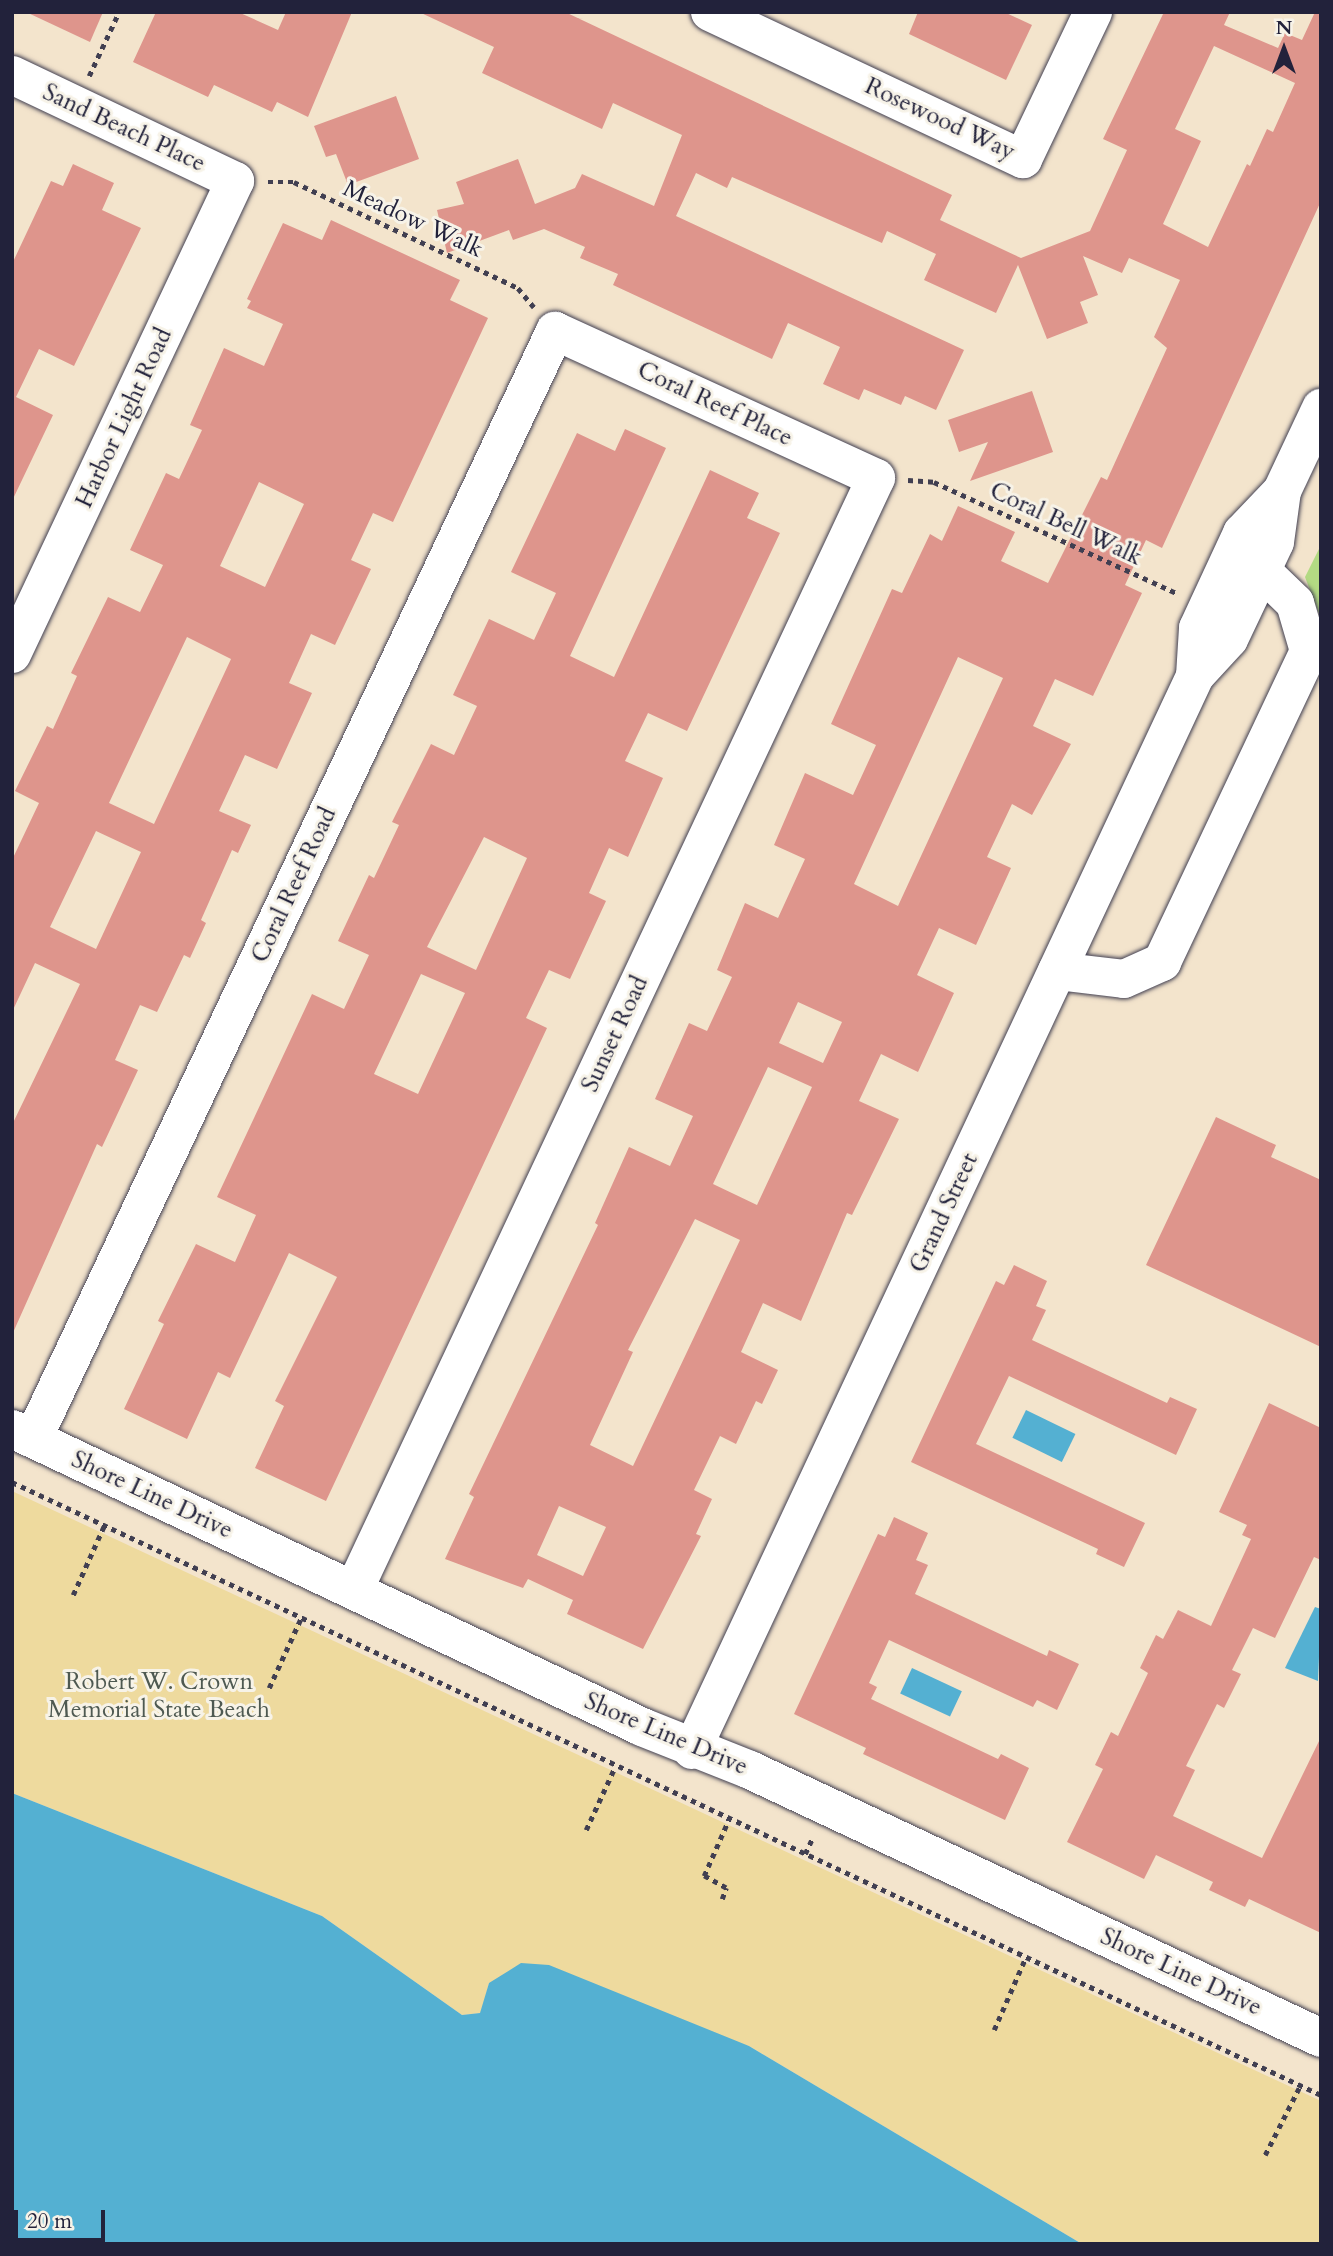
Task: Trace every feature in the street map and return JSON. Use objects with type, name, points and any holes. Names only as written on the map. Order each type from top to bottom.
[{"type":"street","name":"Rosewood Way","points":[[710,12],[1024,159],[1093,12]]},
{"type":"street","name":"Sand Beach Place","points":[[12,75],[235,181]]},
{"type":"street","name":"Harbor Light Road","points":[[12,654],[235,181]]},
{"type":"street","name":"Coral Reef Place","points":[[555,331],[876,478]]},
{"type":"street","name":"Coral Reef Road","points":[[23,1434],[555,331]]},
{"type":"street","name":"Grand Street","points":[[692,1750],[1195,676],[1230,639],[1275,542],[1282,491],[1321,408]]},
{"type":"street","name":"Sunset Road","points":[[354,1590],[876,478]]},
{"type":"street","name":"Grand Street","points":[[1195,676],[1198,628],[1242,533],[1282,491]]},
{"type":"street","points":[[1057,971],[1124,979],[1162,962],[1309,651],[1295,603],[1261,570]]},
{"type":"street","name":"Shore Line Drive","points":[[23,1434],[692,1750],[750,1770],[1321,2038]]},
{"type":"path","points":[[75,106],[119,12]]},
{"type":"path","name":"Meadow Walk","points":[[235,181],[294,182],[307,188],[518,288],[555,331]]},
{"type":"path","name":"Coral Bell Walk","points":[[876,478],[934,482],[1208,608]]},
{"type":"path","points":[[12,1482],[1321,2095]]},
{"type":"path","points":[[73,1595],[104,1526]]},
{"type":"path","points":[[269,1688],[300,1618]]},
{"type":"path","points":[[586,1830],[615,1766]]},
{"type":"path","points":[[722,1899],[726,1888],[704,1876],[729,1819]]},
{"type":"path","points":[[805,1854],[813,1837]]},
{"type":"path","points":[[994,2031],[1026,1959]]},
{"type":"path","points":[[1265,2155],[1300,2086]]},
{"type":"green space","points":[[1321,545],[1321,619],[1305,577]]},
{"type":"sand","name":"Robert W. Crown Memorial State Beach","points":[[12,1491],[1321,2101],[1321,2244],[1082,2244],[749,2046],[489,1983],[481,2013],[462,2015],[322,1916],[12,1793]]},
{"type":"water","points":[[1026,1410],[1075,1434],[1062,1462],[1012,1438]]},
{"type":"water","points":[[1315,1607],[1321,1609],[1318,1681],[1285,1668]]},
{"type":"water","points":[[912,1668],[962,1691],[950,1717],[900,1693]]},
{"type":"water","points":[[12,1793],[322,1916],[462,2015],[480,2013],[489,1983],[521,1963],[549,1965],[749,2046],[1082,2244],[12,2244]]},
{"type":"building","points":[[26,12],[103,12],[90,42]]},
{"type":"building","points":[[156,12],[238,12],[278,30],[286,12],[352,12],[308,117],[277,102],[272,112],[214,85],[208,97],[133,62]]},
{"type":"building","points":[[419,12],[565,12],[952,195],[940,220],[1021,258],[1090,231],[1127,150],[1103,139],[1164,12],[1230,12],[1224,25],[1278,48],[1285,33],[1302,40],[1315,12],[1321,12],[1321,201],[1162,548],[1146,540],[1125,585],[1142,593],[1093,696],[1055,679],[1033,726],[1071,744],[1032,815],[1012,804],[987,857],[1011,868],[976,945],[939,928],[917,975],[954,993],[918,1072],[881,1054],[859,1101],[899,1119],[852,1215],[847,1213],[801,1321],[763,1303],[741,1352],[778,1370],[762,1404],[756,1401],[736,1444],[720,1436],[694,1490],[712,1499],[696,1534],[701,1536],[643,1649],[567,1614],[573,1600],[528,1579],[523,1588],[445,1559],[474,1497],[469,1494],[598,1225],[595,1223],[629,1147],[670,1166],[693,1116],[655,1099],[689,1023],[707,1031],[732,977],[717,970],[745,903],[778,918],[805,859],[774,845],[805,773],[853,795],[876,745],[831,724],[892,589],[902,593],[930,534],[942,541],[958,506],[1015,532],[1001,561],[1048,583],[1101,477],[1107,480],[1167,348],[1154,337],[1180,280],[1129,258],[1122,273],[1083,256],[1098,295],[1080,302],[1088,323],[1047,339],[1018,265],[996,313],[924,280],[936,254],[887,231],[882,243],[732,177],[727,188],[696,173],[676,216],[964,350],[936,410],[905,396],[901,405],[864,389],[859,400],[823,384],[840,347],[788,323],[772,359],[613,285],[618,274],[580,258],[585,247],[544,229],[513,240],[509,230],[447,253],[437,210],[464,204],[456,182],[518,159],[535,204],[575,188],[582,174],[654,206],[682,135],[613,103],[602,129],[482,73],[494,47]],"holes":[[[1214,46],[1295,83],[1273,132],[1267,129],[1250,166],[1247,164],[1208,247],[1163,224],[1201,141],[1175,129]],[[958,657],[1003,678],[898,906],[854,884]],[[798,1002],[842,1022],[823,1063],[779,1043]],[[768,1067],[812,1087],[757,1205],[713,1184]],[[695,1219],[740,1240],[633,1466],[590,1445],[633,1352],[628,1350]],[[559,1506],[606,1527],[583,1576],[537,1555]]]},
{"type":"building","points":[[918,12],[1004,12],[1032,25],[1006,80],[909,34]]},
{"type":"building","points":[[396,96],[419,159],[348,185],[336,154],[326,157],[314,126]]},
{"type":"building","points":[[73,164],[114,183],[102,210],[141,228],[74,366],[39,349],[16,397],[53,415],[12,501],[12,264],[51,181],[63,186]]},
{"type":"building","points":[[331,220],[460,280],[450,300],[488,318],[393,522],[373,513],[351,560],[371,569],[335,645],[311,634],[289,683],[312,693],[277,769],[245,755],[219,811],[251,825],[238,853],[232,850],[201,920],[206,923],[190,958],[184,955],[157,1012],[140,1005],[115,1060],[138,1070],[102,1147],[97,1144],[12,1335],[12,1125],[80,984],[35,963],[12,1012],[12,860],[39,803],[15,791],[47,726],[53,729],[77,676],[71,673],[108,597],[140,612],[163,565],[130,550],[166,473],[179,479],[202,430],[190,425],[224,348],[264,366],[283,324],[247,308],[251,301],[247,299],[283,223],[322,240]],"holes":[[[259,482],[304,504],[265,587],[220,566]],[[187,637],[231,659],[154,824],[109,803]],[[96,831],[141,852],[96,949],[50,927]]]},
{"type":"building","points":[[1032,391],[1053,452],[970,481],[988,442],[959,452],[948,420]]},
{"type":"building","points":[[625,429],[666,448],[570,656],[614,677],[710,470],[759,493],[747,518],[780,533],[687,731],[648,713],[625,761],[663,778],[628,857],[609,848],[589,893],[606,901],[570,979],[549,970],[526,1018],[547,1028],[326,1501],[255,1468],[284,1406],[275,1401],[337,1277],[289,1253],[230,1378],[218,1372],[187,1439],[124,1409],[164,1324],[158,1321],[196,1244],[235,1262],[256,1215],[217,1197],[312,994],[344,1009],[369,955],[338,941],[369,875],[374,878],[399,825],[392,822],[431,744],[454,755],[477,706],[453,695],[489,619],[534,640],[556,593],[511,572],[577,433],[615,451]],"holes":[[[484,837],[527,858],[476,970],[427,947]],[[421,974],[465,993],[418,1094],[374,1074]]]},
{"type":"building","points":[[1216,1117],[1276,1145],[1271,1157],[1321,1180],[1321,1347],[1146,1265]]},
{"type":"building","points":[[1014,1265],[1047,1281],[1036,1306],[1046,1310],[1032,1340],[1167,1403],[1170,1397],[1197,1409],[1176,1455],[1009,1376],[976,1444],[1145,1523],[1124,1567],[1096,1554],[1098,1549],[911,1462],[996,1281],[1004,1285]]},
{"type":"building","points":[[1269,1403],[1321,1428],[1321,1560],[1314,1557],[1275,1638],[1253,1628],[1232,1670],[1241,1674],[1224,1708],[1217,1704],[1186,1766],[1195,1770],[1173,1816],[1262,1858],[1321,1737],[1321,1933],[1249,1899],[1245,1907],[1209,1890],[1213,1882],[1156,1855],[1144,1879],[1067,1842],[1103,1769],[1095,1765],[1111,1732],[1118,1736],[1148,1673],[1140,1668],[1156,1635],[1163,1639],[1178,1610],[1211,1626],[1251,1539],[1242,1535],[1247,1525],[1219,1512]]},
{"type":"building","points":[[894,1517],[928,1533],[916,1560],[928,1565],[915,1594],[1047,1656],[1049,1650],[1079,1664],[1057,1710],[1037,1700],[1033,1707],[889,1640],[869,1683],[877,1687],[871,1699],[998,1759],[1001,1754],[1029,1768],[1005,1820],[863,1754],[866,1748],[794,1714],[878,1534],[885,1537]]}]
